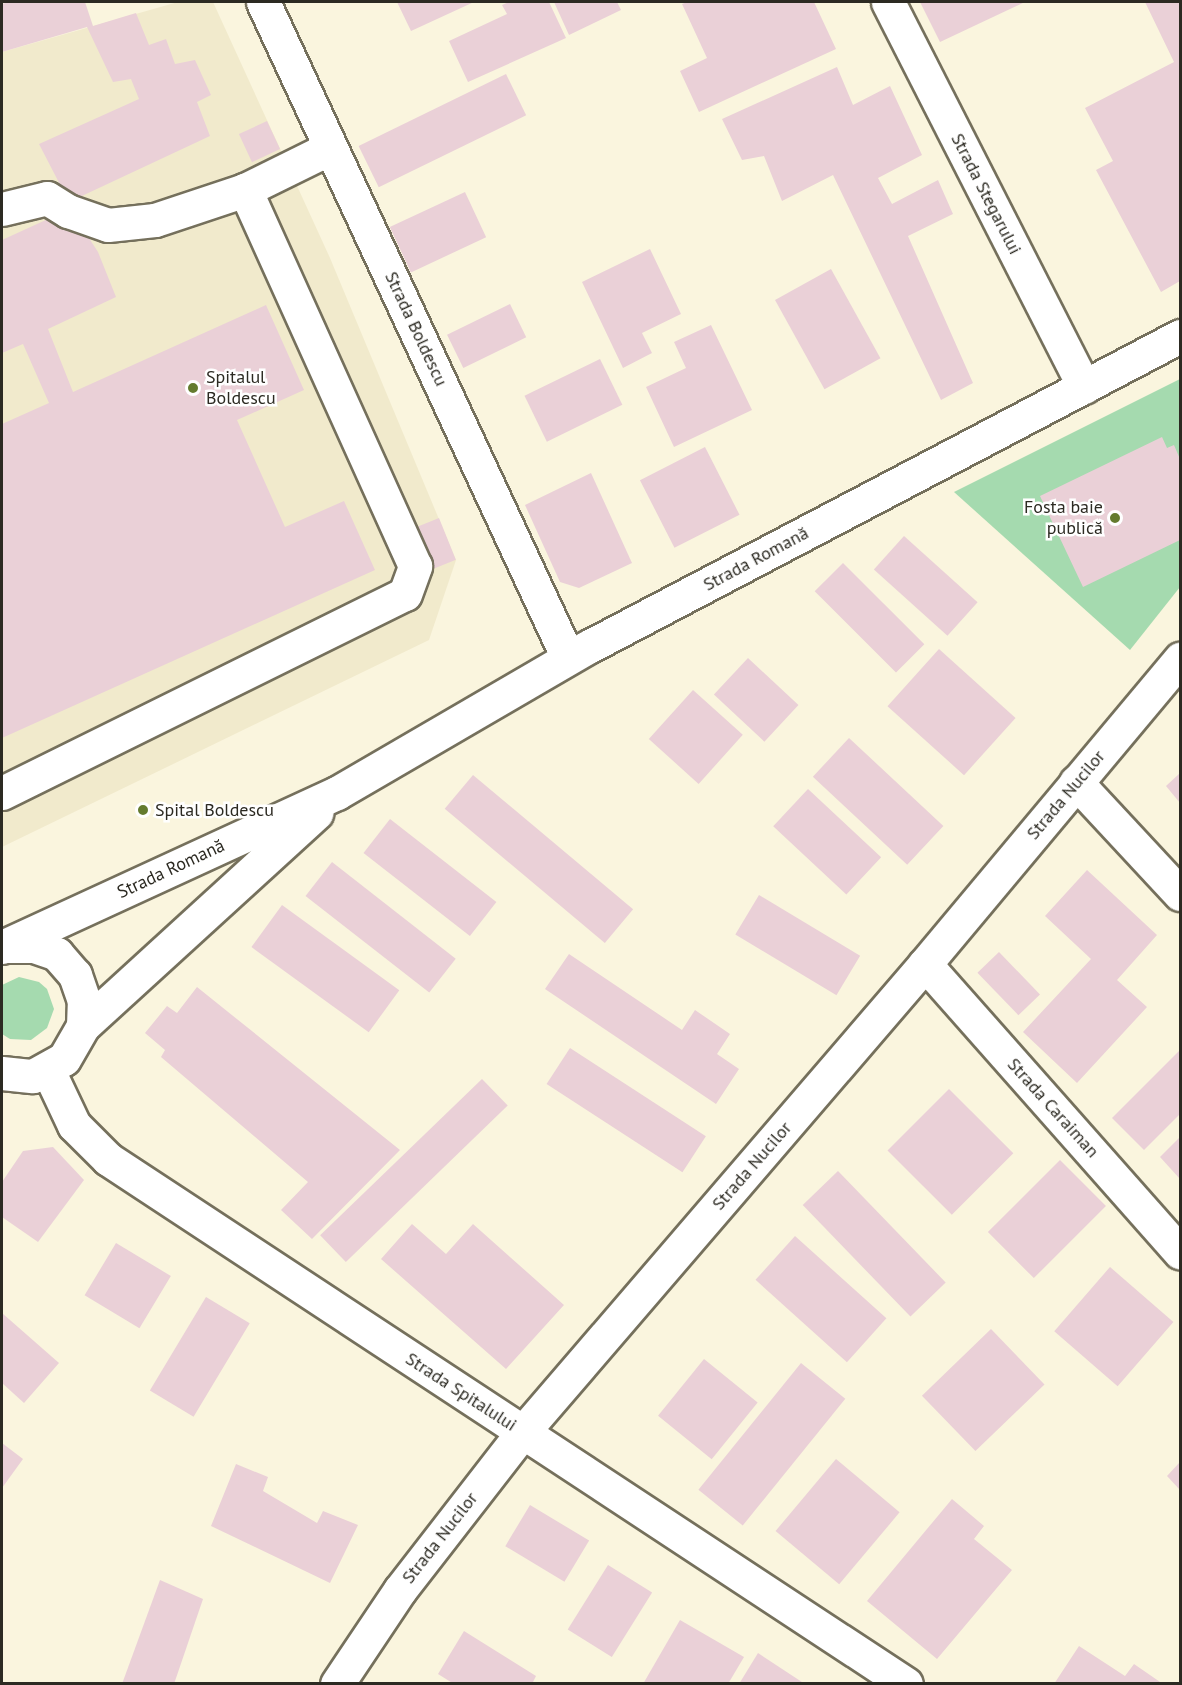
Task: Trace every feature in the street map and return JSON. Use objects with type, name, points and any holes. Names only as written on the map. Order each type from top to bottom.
[{"type":"street","name":"Strada Boldescu","points":[[263,2],[568,658]]},
{"type":"street","name":"Strada Stegarului","points":[[888,2],[1084,387]]},
{"type":"street","points":[[2,209],[46,198],[68,211],[108,225],[155,220],[245,190],[330,148]]},
{"type":"street","points":[[2,793],[405,594],[415,566],[245,190]]},
{"type":"street","name":"Strada Romană","points":[[3,946],[337,793],[568,658],[1180,336]]},
{"type":"street","name":"Strada Nucilor","points":[[337,1683],[400,1590],[522,1433],[925,964],[1180,659]]},
{"type":"street","points":[[1076,782],[1180,894]]},
{"type":"street","name":"Strada Romană","points":[[83,1026],[337,793]]},
{"type":"street","points":[[3,946],[34,946],[57,954],[75,975],[84,1001],[83,1026],[64,1059],[17,1080]]},
{"type":"street","name":"Strada Caraiman","points":[[925,964],[1180,1252]]},
{"type":"street","name":"Strada Spitalului","points":[[17,1080],[74,1125],[108,1159],[906,1683]]},
{"type":"shaded area","name":"Spitalul Boldescu","points":[[178,2],[213,2],[330,258],[456,560],[429,640],[2,847],[2,52]]},
{"type":"green space","points":[[1180,379],[1180,587],[1130,650],[954,492]]},
{"type":"green space","points":[[19,977],[39,982],[47,989],[54,1009],[47,1028],[31,1040],[10,1039],[2,1034],[2,985]]},
{"type":"building","points":[[9,2],[85,2],[93,26],[136,13],[149,45],[166,39],[175,64],[195,60],[211,95],[197,102],[210,136],[69,202],[39,144],[139,99],[131,79],[113,82],[87,27],[2,52],[2,4]]},
{"type":"building","points":[[397,2],[474,2],[411,31]]},
{"type":"building","points":[[509,2],[549,2],[566,38],[468,82],[449,41],[507,14],[502,5]]},
{"type":"building","points":[[554,2],[617,2],[621,10],[569,35]]},
{"type":"building","points":[[687,2],[814,2],[836,49],[699,112],[680,71],[707,58],[682,4]]},
{"type":"building","points":[[920,2],[1025,2],[940,42]]},
{"type":"building","points":[[1145,2],[1180,2],[1180,281],[1161,292],[1096,170],[1113,161],[1085,108],[1174,62]]},
{"type":"building","points":[[837,67],[853,105],[890,86],[922,155],[878,178],[892,204],[938,180],[953,214],[908,236],[973,383],[941,400],[833,175],[782,201],[764,156],[742,160],[722,119]]},
{"type":"building","points":[[506,74],[526,115],[379,187],[359,146]]},
{"type":"building","points":[[267,121],[280,149],[252,162],[239,134]]},
{"type":"building","points":[[465,192],[486,237],[411,272],[390,227]]},
{"type":"building","name":"Spitalul Boldescu","points":[[48,219],[85,232],[98,252],[116,297],[48,329],[73,392],[266,305],[304,390],[237,420],[285,527],[344,501],[375,570],[2,738],[2,424],[49,403],[23,344],[2,353],[2,240]]},
{"type":"building","points":[[650,249],[681,314],[642,333],[652,353],[623,368],[582,282]]},
{"type":"building","points":[[831,269],[880,358],[824,389],[775,300]]},
{"type":"building","points":[[510,304],[526,337],[463,368],[447,335]]},
{"type":"building","points":[[711,325],[752,410],[674,447],[646,387],[686,368],[674,342]]},
{"type":"building","points":[[600,359],[622,405],[547,442],[525,396]]},
{"type":"building","name":"Fosta baie publică","points":[[1162,437],[1167,448],[1174,445],[1180,459],[1180,540],[1083,587],[1040,496]]},
{"type":"building","points":[[705,447],[740,515],[674,548],[640,480]]},
{"type":"building","points":[[591,473],[632,563],[579,588],[560,582],[525,505]]},
{"type":"building","points":[[439,518],[456,560],[432,569],[415,528]]},
{"type":"building","points":[[904,536],[978,602],[947,636],[874,569]]},
{"type":"building","points":[[843,563],[924,644],[896,673],[815,591]]},
{"type":"building","points":[[939,649],[1016,718],[964,775],[887,706]]},
{"type":"building","points":[[748,658],[798,705],[764,742],[714,695]]},
{"type":"building","points":[[693,690],[743,735],[699,784],[649,739]]},
{"type":"building","points":[[849,738],[943,826],[907,865],[813,777]]},
{"type":"building","points":[[1180,773],[1180,803],[1166,786]]},
{"type":"building","points":[[473,775],[633,909],[605,943],[445,809]]},
{"type":"building","points":[[808,789],[881,857],[846,894],[773,826]]},
{"type":"building","points":[[390,819],[496,902],[470,936],[364,853]]},
{"type":"building","points":[[332,862],[456,959],[429,993],[306,896]]},
{"type":"building","points":[[1087,870],[1157,935],[1117,980],[1147,1007],[1077,1083],[1023,1032],[1091,959],[1045,916]]},
{"type":"building","points":[[759,895],[860,956],[836,995],[735,934]]},
{"type":"building","points":[[282,905],[399,990],[369,1032],[251,947]]},
{"type":"building","points":[[999,952],[1040,994],[1018,1015],[977,973]]},
{"type":"building","points":[[569,954],[682,1030],[695,1010],[730,1034],[717,1054],[739,1069],[716,1104],[545,989]]},
{"type":"building","points":[[197,987],[400,1150],[312,1239],[281,1210],[308,1182],[161,1057],[165,1050],[145,1033],[167,1006],[177,1013]]},
{"type":"building","points":[[570,1048],[706,1136],[682,1172],[547,1084]]},
{"type":"building","points":[[1180,1050],[1180,1114],[1144,1150],[1112,1118]]},
{"type":"building","points":[[482,1079],[508,1106],[346,1262],[320,1235]]},
{"type":"building","points":[[949,1089],[1013,1153],[952,1215],[887,1151]]},
{"type":"building","points":[[1180,1137],[1180,1179],[1160,1157]]},
{"type":"building","points":[[53,1147],[84,1180],[38,1242],[2,1217],[2,1182],[23,1151]]},
{"type":"building","points":[[1060,1160],[1106,1206],[1034,1278],[988,1232]]},
{"type":"building","points":[[838,1171],[946,1282],[910,1317],[803,1205]]},
{"type":"building","points":[[412,1224],[446,1254],[473,1224],[564,1305],[506,1369],[381,1259]]},
{"type":"building","points":[[795,1236],[886,1318],[847,1362],[756,1280]]},
{"type":"building","points":[[116,1243],[171,1276],[139,1328],[85,1295]]},
{"type":"building","points":[[1110,1267],[1173,1322],[1118,1386],[1054,1331]]},
{"type":"building","points":[[206,1297],[250,1323],[194,1417],[150,1390]]},
{"type":"building","points":[[2,1313],[59,1363],[24,1403],[2,1383]]},
{"type":"building","points":[[991,1329],[1044,1384],[975,1451],[922,1396]]},
{"type":"building","points":[[704,1359],[758,1402],[712,1459],[658,1416]]},
{"type":"building","points":[[801,1363],[845,1399],[743,1526],[698,1490]]},
{"type":"building","points":[[2,1443],[23,1459],[2,1488]]},
{"type":"building","points":[[836,1459],[900,1512],[839,1584],[776,1531]]},
{"type":"building","points":[[1180,1462],[1180,1490],[1167,1476]]},
{"type":"building","points":[[236,1464],[268,1477],[263,1491],[317,1523],[323,1511],[358,1525],[330,1583],[211,1526]]},
{"type":"building","points":[[952,1499],[984,1526],[974,1539],[1012,1570],[937,1659],[867,1601]]},
{"type":"building","points":[[530,1505],[589,1541],[564,1582],[505,1546]]},
{"type":"building","points":[[608,1565],[652,1593],[612,1657],[568,1629]]},
{"type":"building","points":[[160,1580],[203,1599],[174,1684],[122,1684]]},
{"type":"building","points":[[680,1620],[744,1657],[728,1684],[643,1684]]},
{"type":"building","points":[[464,1631],[536,1676],[532,1684],[454,1684],[438,1674]]},
{"type":"building","points":[[1079,1646],[1125,1676],[1134,1664],[1163,1684],[1054,1684]]},
{"type":"building","points":[[758,1653],[805,1684],[739,1684]]},
{"type":"place","name":"Spitalul Boldescu","points":[[193,388]]},
{"type":"place","name":"Fosta baie publică","points":[[1115,518]]},
{"type":"place","name":"Spital Boldescu","points":[[143,810]]}]
